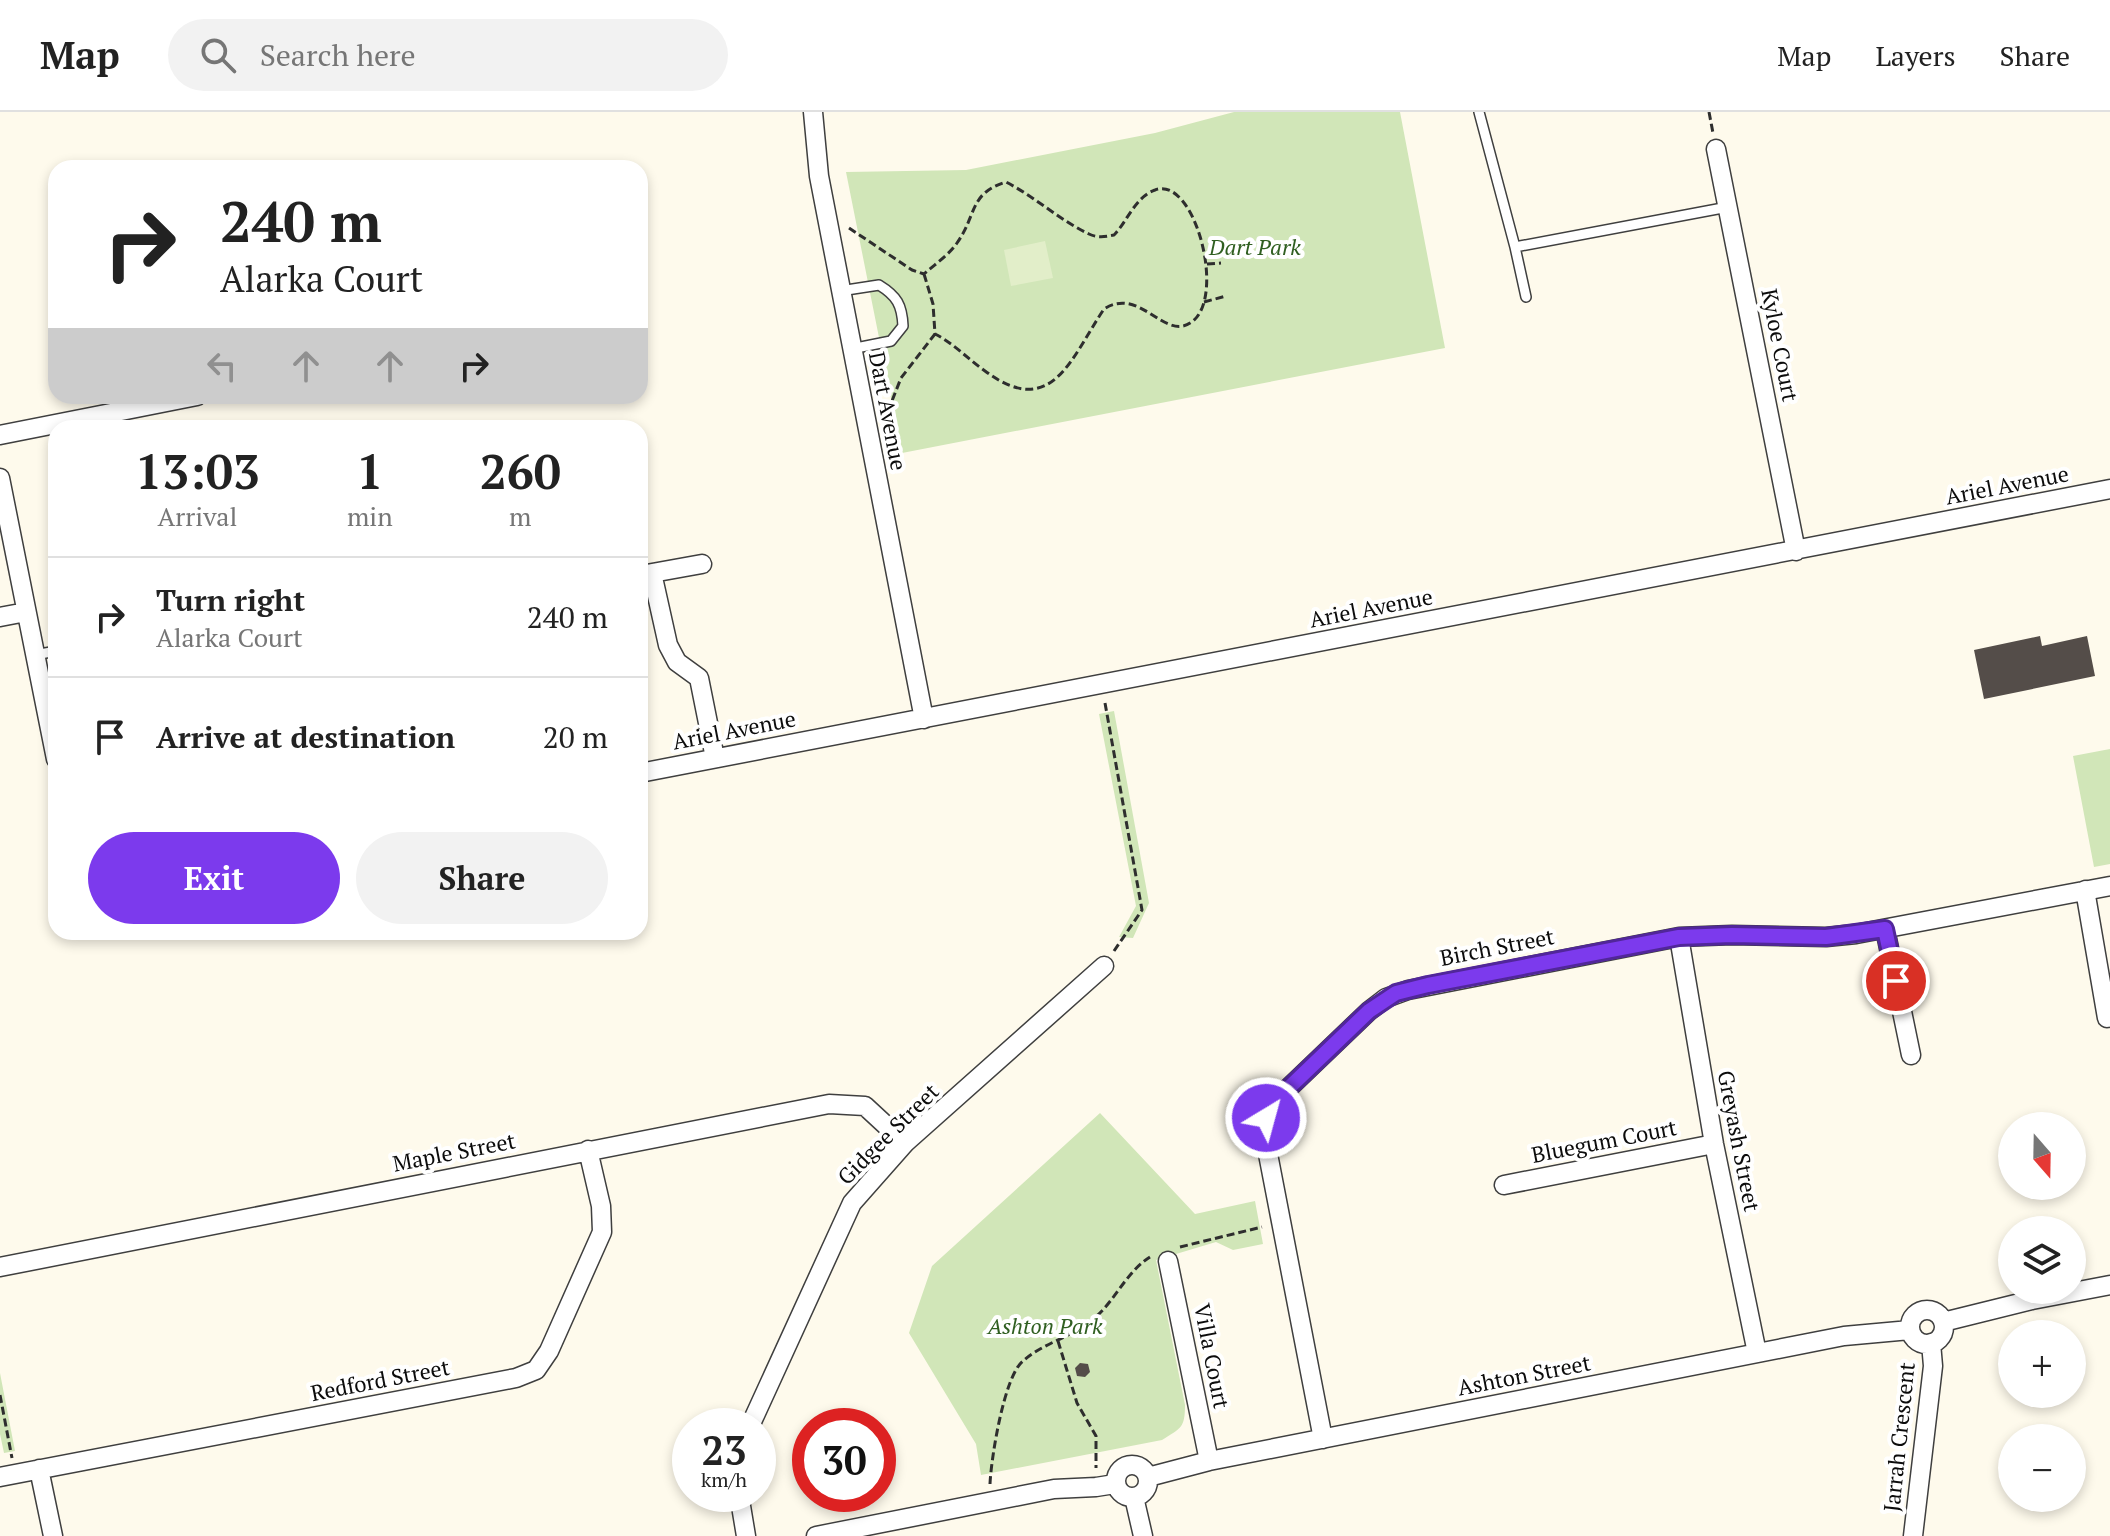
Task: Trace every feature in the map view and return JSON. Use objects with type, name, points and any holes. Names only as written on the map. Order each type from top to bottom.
[{"type":"street","name":"Dart Avenue","points":[[813,112],[819,176],[840,291],[924,719]]},
{"type":"street","name":"Kyloe Court","points":[[1716,149],[1796,551]]},
{"type":"street","points":[[76,420],[157,404]]},
{"type":"street","points":[[0,435],[48,425]]},
{"type":"street","points":[[0,478],[48,719]]},
{"type":"street","name":"Ariel Avenue","points":[[648,771],[2110,489]]},
{"type":"street","points":[[648,574],[702,564]]},
{"type":"street","points":[[648,580],[668,645],[677,662],[699,678],[715,758]]},
{"type":"street","points":[[0,617],[26,612]]},
{"type":"street","name":"Birch Street","points":[[1323,1439],[1265,1129],[1272,1104],[1386,998],[1428,985],[1679,937],[1826,937],[1885,929],[2110,886]]},
{"type":"street","points":[[2085,890],[2107,1018]]},
{"type":"street","points":[[1885,929],[1911,1055]]},
{"type":"street","name":"Greyash Street","points":[[1679,937],[1714,1144],[1757,1353]]},
{"type":"street","name":"Gidgee Street","points":[[758,1408],[852,1203],[905,1143],[1104,966]]},
{"type":"street","name":"Maple Street","points":[[0,1267],[829,1104],[865,1106],[905,1143]]},
{"type":"street","name":"Bluegum Court","points":[[1504,1185],[1714,1144]]},
{"type":"street","name":"Redford Street","points":[[8,1475],[516,1378],[536,1370],[549,1351],[602,1232],[601,1206],[588,1150]]},
{"type":"street","name":"Villa Court","points":[[1167,1255],[1209,1461]]},
{"type":"street","points":[[1943,1322],[2110,1285]]},
{"type":"street","points":[[1926,1310],[1937,1313],[1943,1322],[1942,1335],[1931,1343],[1915,1339],[1910,1330],[1912,1319],[1926,1310]]},
{"type":"street","name":"Ashton Street","points":[[1148,1477],[1209,1461],[1844,1336],[1910,1330]]},
{"type":"street","name":"Jarrah Crescent","points":[[1913,1536],[1933,1366],[1931,1343]]},
{"type":"street","points":[[1128,1464],[1138,1466],[1148,1477],[1147,1488],[1134,1497],[1120,1493],[1115,1484],[1117,1474],[1128,1464]]},
{"type":"street","points":[[39,1469],[53,1536]]},
{"type":"street","points":[[816,1536],[1054,1489],[1115,1484]]},
{"type":"street","points":[[1134,1497],[1143,1536]]},
{"type":"street","points":[[742,1512],[746,1536]]},
{"type":"lane","points":[[1479,112],[1526,297]]},
{"type":"lane","points":[[1515,247],[1728,207]]},
{"type":"lane","points":[[840,291],[879,285],[894,294],[902,307],[903,326],[891,341],[851,349]]},
{"type":"lane","points":[[35,655],[48,653]]},
{"type":"path","points":[[924,274],[954,248],[967,229],[981,193],[1006,182],[1030,194],[1090,235],[1103,238],[1114,235],[1144,197],[1156,189],[1168,189],[1184,203],[1194,221],[1202,239],[1207,264],[1204,302],[1192,323],[1181,327],[1168,325],[1140,306],[1113,302],[1104,309],[1053,382],[1029,392],[1000,382],[935,334]]},
{"type":"path","points":[[826,213],[912,270],[924,274]]},
{"type":"path","points":[[1207,264],[1221,263]]},
{"type":"path","points":[[864,417],[890,406],[901,378],[935,334],[933,304],[924,274]]},
{"type":"path","points":[[1204,302],[1226,296]]},
{"type":"path","points":[[1102,684],[1142,910],[1104,966]]},
{"type":"path","points":[[989,1502],[991,1456],[1000,1416],[1020,1363],[1091,1322],[1139,1264],[1281,1223]]},
{"type":"path","points":[[1058,1341],[1077,1403],[1096,1436],[1096,1487]]},
{"type":"path","points":[[0,1395],[8,1475]]},
{"type":"green space","name":"Dart Park","points":[[1234,112],[1400,112],[1445,348],[902,453],[846,172],[966,170],[1155,133]]},
{"type":"green space","points":[[1045,241],[1053,278],[1011,286],[1004,250]]},
{"type":"green space","points":[[1114,711],[1149,903],[1133,938],[1119,937],[1136,906],[1099,714]]},
{"type":"green space","points":[[2110,749],[2110,864],[2094,867],[2073,756]]},
{"type":"green space","name":"Ashton Park","points":[[1100,1113],[1195,1214],[1255,1201],[1263,1244],[1233,1250],[1216,1242],[1156,1260],[1185,1405],[1183,1423],[1178,1430],[1162,1440],[981,1475],[976,1444],[909,1333],[932,1266]]},
{"type":"green space","points":[[0,1373],[15,1451],[4,1453],[0,1434]]},
{"type":"building","points":[[2040,636],[2042,646],[2087,636],[2095,676],[1984,699],[1974,650]]},
{"type":"building","points":[[1080,1363],[1088,1364],[1090,1372],[1085,1377],[1077,1376],[1075,1368]]},
{"type":"route","points":[[1266,1118],[1272,1104],[1369,1011],[1396,993],[1428,985],[1679,937],[1826,937],[1885,929],[1896,981]]}]
